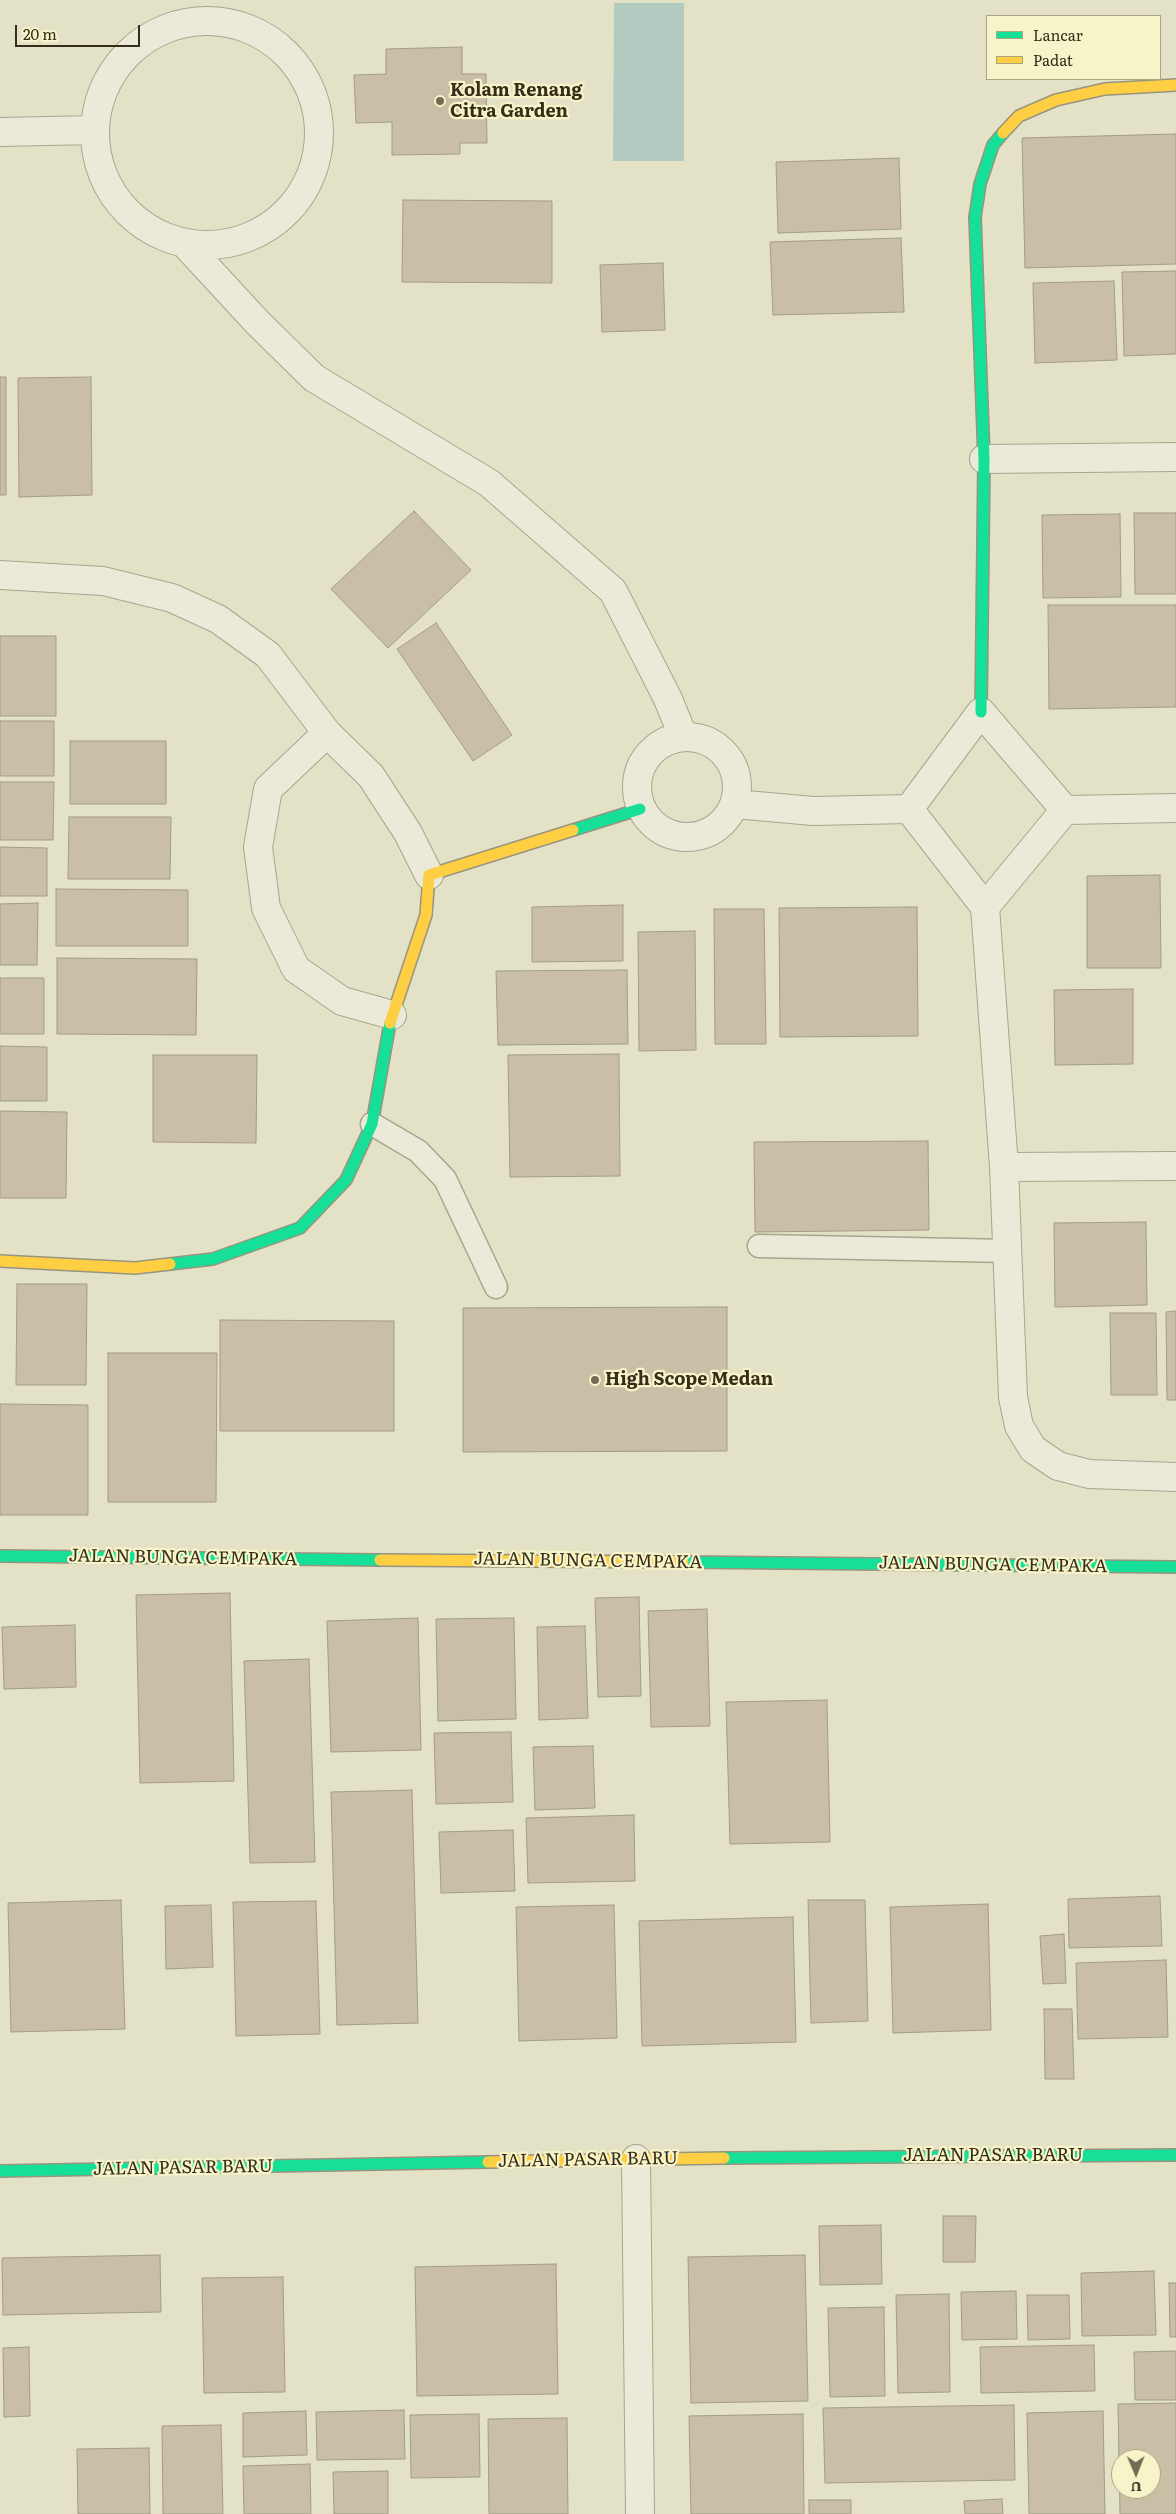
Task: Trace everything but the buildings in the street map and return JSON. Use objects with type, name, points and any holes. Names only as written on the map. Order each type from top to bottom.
[{"type":"street","points":[[214,10],[259,33],[295,61],[316,102],[320,148],[305,191],[274,225],[231,244],[185,244],[148,230],[118,204],[100,169],[94,130],[100,95],[119,64],[145,39],[214,10]]},
{"type":"street","points":[[909,809],[980,712],[984,459],[975,217],[980,184],[994,145],[1019,116],[1056,100],[1105,89],[1176,85]]},
{"type":"street","points":[[0,132],[94,130]]},
{"type":"street","points":[[185,244],[258,323],[314,378],[489,483],[613,591],[668,699],[683,736]]},
{"type":"street","points":[[984,459],[1176,457]]},
{"type":"street","points":[[0,575],[103,581],[172,598],[218,619],[268,655],[327,733],[370,776],[408,833],[429,875],[426,915],[406,980],[392,1015],[372,1124],[346,1180],[300,1228],[213,1259],[135,1268],[0,1261]]},
{"type":"street","points":[[980,712],[1065,810]]},
{"type":"street","points":[[327,733],[268,788],[258,847],[266,908],[296,969],[342,1001],[392,1015]]},
{"type":"street","points":[[683,736],[704,739],[721,749],[732,765],[738,784],[735,804],[725,820],[709,832],[690,838],[670,835],[653,824],[640,809],[636,790],[638,770],[648,753],[664,741],[683,736]]},
{"type":"street","points":[[735,804],[813,811],[909,809]]},
{"type":"street","points":[[985,907],[1065,810],[1176,808]]},
{"type":"street","points":[[429,875],[640,809]]},
{"type":"street","points":[[909,809],[985,907],[1009,1251],[1012,1397],[1019,1426],[1033,1449],[1058,1466],[1089,1474],[1176,1477]]},
{"type":"street","points":[[1004,1167],[1176,1166]]},
{"type":"street","name":"JALAN BUNGA CEMPAKA","points":[[0,1556],[1176,1567]]},
{"type":"street","name":"JALAN PASAR BARU","points":[[0,2171],[636,2159],[1176,2155]]},
{"type":"street","points":[[636,2159],[640,2514]]},
{"type":"lane","points":[[372,1124],[418,1151],[445,1179],[496,1287]]},
{"type":"lane","points":[[759,1246],[1009,1251]]},
{"type":"shaded area","points":[[614,3],[684,3],[684,161],[613,161]]},
{"type":"traffic: fast","points":[[981,712],[984,459],[975,217],[980,184],[993,145],[1003,133]]},
{"type":"traffic: fast","points":[[573,830],[640,809]]},
{"type":"traffic: fast","points":[[170,1264],[213,1259],[300,1228],[346,1180],[372,1124],[390,1023]]},
{"type":"traffic: fast","points":[[0,1556],[380,1560]]},
{"type":"traffic: fast","points":[[683,1562],[1176,1567]]},
{"type":"traffic: fast","points":[[724,2158],[1176,2155]]},
{"type":"traffic: fast","points":[[0,2171],[488,2162]]},
{"type":"traffic: slow","points":[[1003,133],[1019,116],[1056,100],[1105,89],[1176,85]]},
{"type":"traffic: slow","points":[[390,1023],[426,915],[429,875],[573,830]]},
{"type":"traffic: slow","points":[[0,1261],[135,1268],[170,1264]]},
{"type":"traffic: slow","points":[[380,1560],[683,1562]]},
{"type":"traffic: slow","points":[[488,2162],[724,2158]]},
{"type":"place","name":"Kolam Renang Citra Garden","points":[[440,101]]},
{"type":"place","name":"High Scope Medan","points":[[595,1380]]}]
